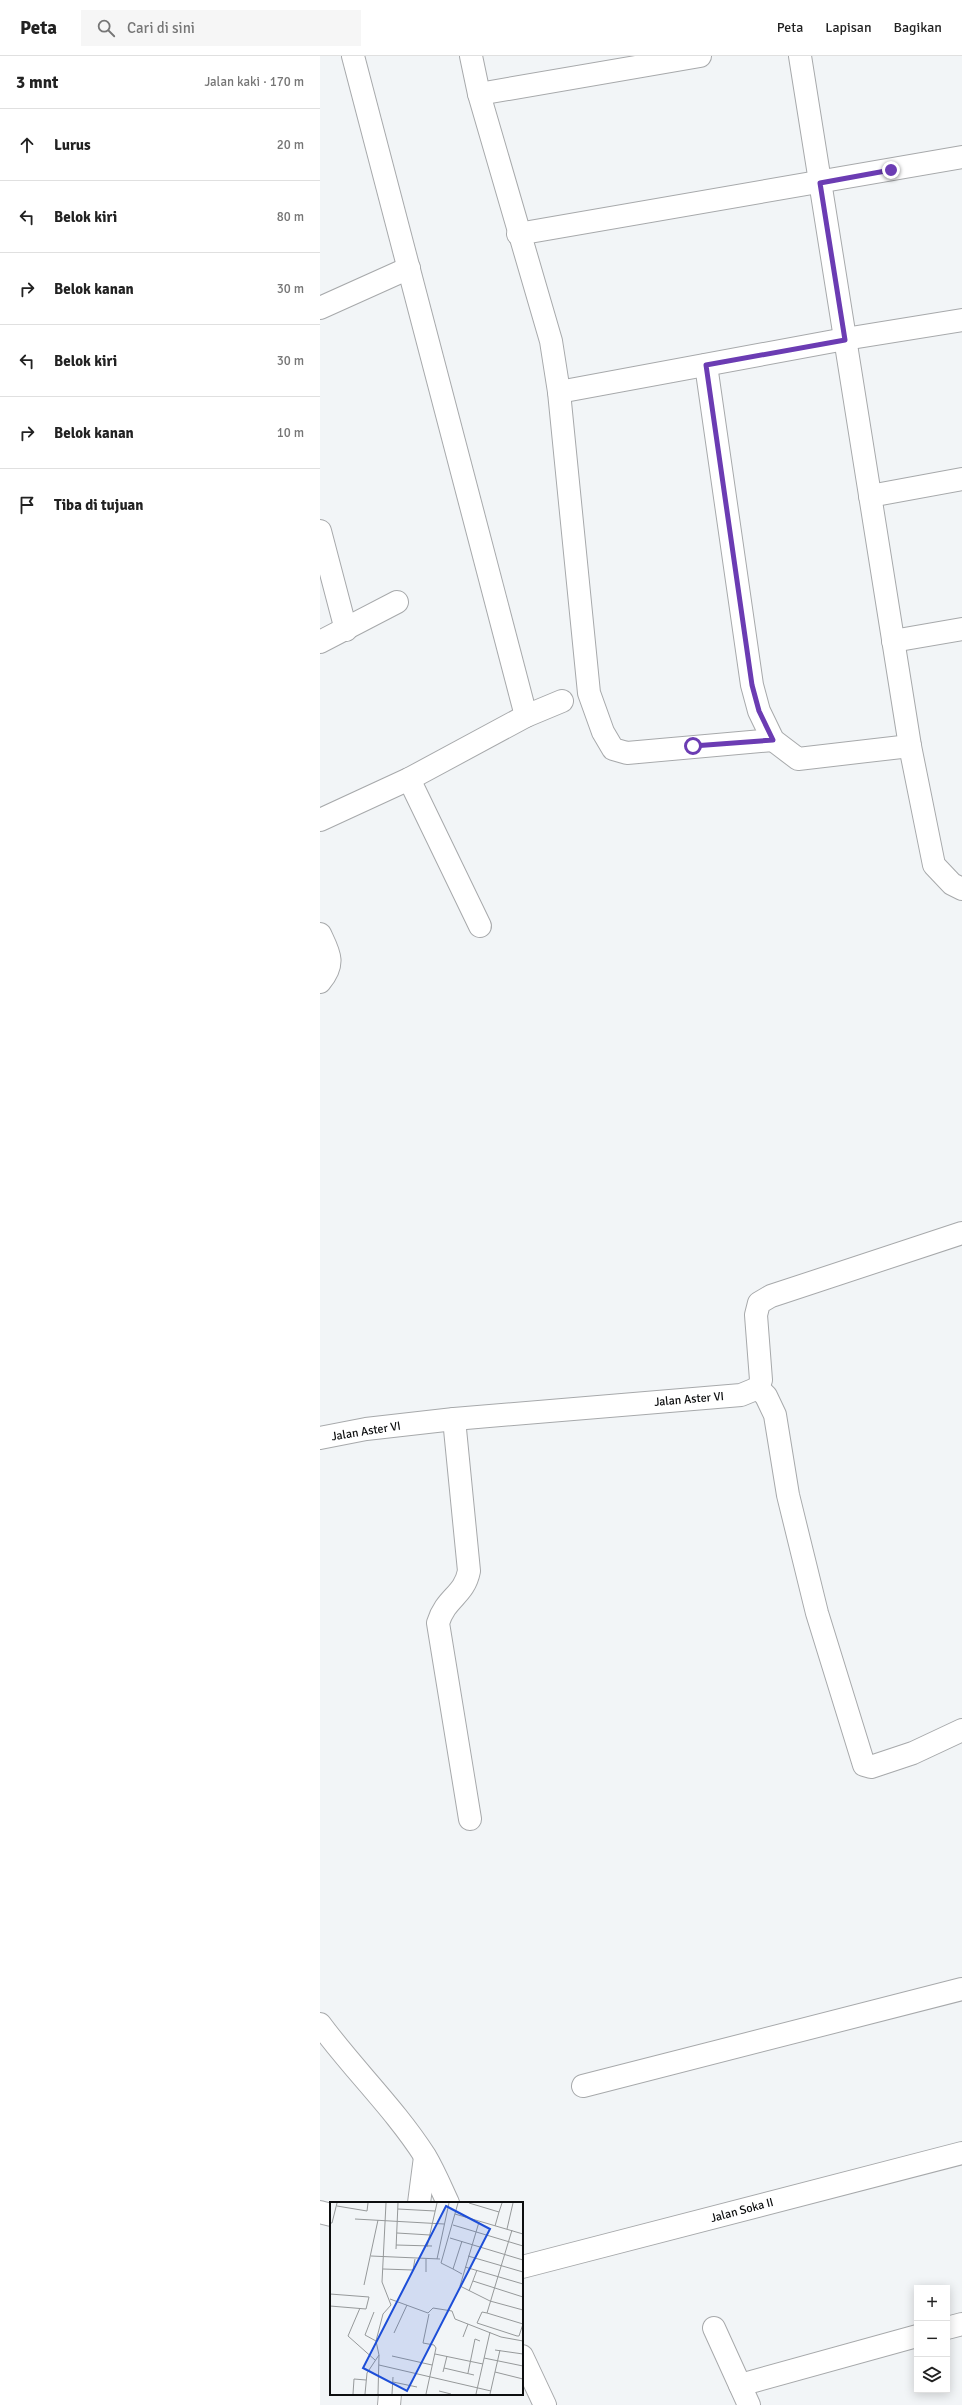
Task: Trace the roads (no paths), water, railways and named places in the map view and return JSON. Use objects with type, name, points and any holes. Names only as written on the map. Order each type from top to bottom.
[{"type":"street","points":[[353,56],[526,716]]},
{"type":"street","points":[[471,56],[479,94],[518,234],[551,341],[559,392],[589,692],[603,732],[613,749],[627,753],[773,740]]},
{"type":"street","points":[[479,94],[700,56]]},
{"type":"street","points":[[800,56],[910,746],[934,865],[952,884],[962,890]]},
{"type":"street","points":[[518,234],[820,183],[962,157]]},
{"type":"street","points":[[320,308],[409,268]]},
{"type":"street","points":[[559,392],[962,320]]},
{"type":"street","points":[[706,365],[752,685],[759,711],[773,740],[798,759],[910,746]]},
{"type":"street","points":[[870,496],[962,480]]},
{"type":"street","points":[[320,531],[346,630]]},
{"type":"street","points":[[320,642],[346,630],[397,602]]},
{"type":"street","points":[[893,641],[962,629]]},
{"type":"street","points":[[320,820],[409,780],[526,716],[562,701]]},
{"type":"street","points":[[409,780],[480,926]]},
{"type":"street","points":[[320,934],[329,953],[330,963],[328,972],[320,982]]},
{"type":"street","points":[[962,1233],[771,1296],[759,1303],[756,1315],[761,1380],[758,1388],[766,1396],[775,1416],[788,1495],[817,1613],[864,1765],[871,1767],[913,1753],[962,1730]]},
{"type":"street","name":"Jalan Aster VI","points":[[320,1438],[366,1429],[454,1419],[741,1395],[758,1388]]},
{"type":"street","points":[[454,1419],[468,1570],[462,1589],[442,1609],[438,1623],[470,1819]]},
{"type":"street","points":[[584,2086],[962,1989]]},
{"type":"street","points":[[320,2024],[347,2060],[402,2123],[425,2157],[448,2202]]},
{"type":"street","name":"Jalan Soka II","points":[[523,2267],[962,2153]]},
{"type":"street","points":[[419,2202],[425,2157]]},
{"type":"street","points":[[320,2212],[330,2215]]},
{"type":"street","points":[[950,2327],[962,2324]]},
{"type":"street","points":[[714,2328],[749,2405]]},
{"type":"street","points":[[740,2385],[914,2337]]},
{"type":"street","points":[[523,2358],[545,2405]]},
{"type":"street","points":[[389,2405],[390,2395]]}]
